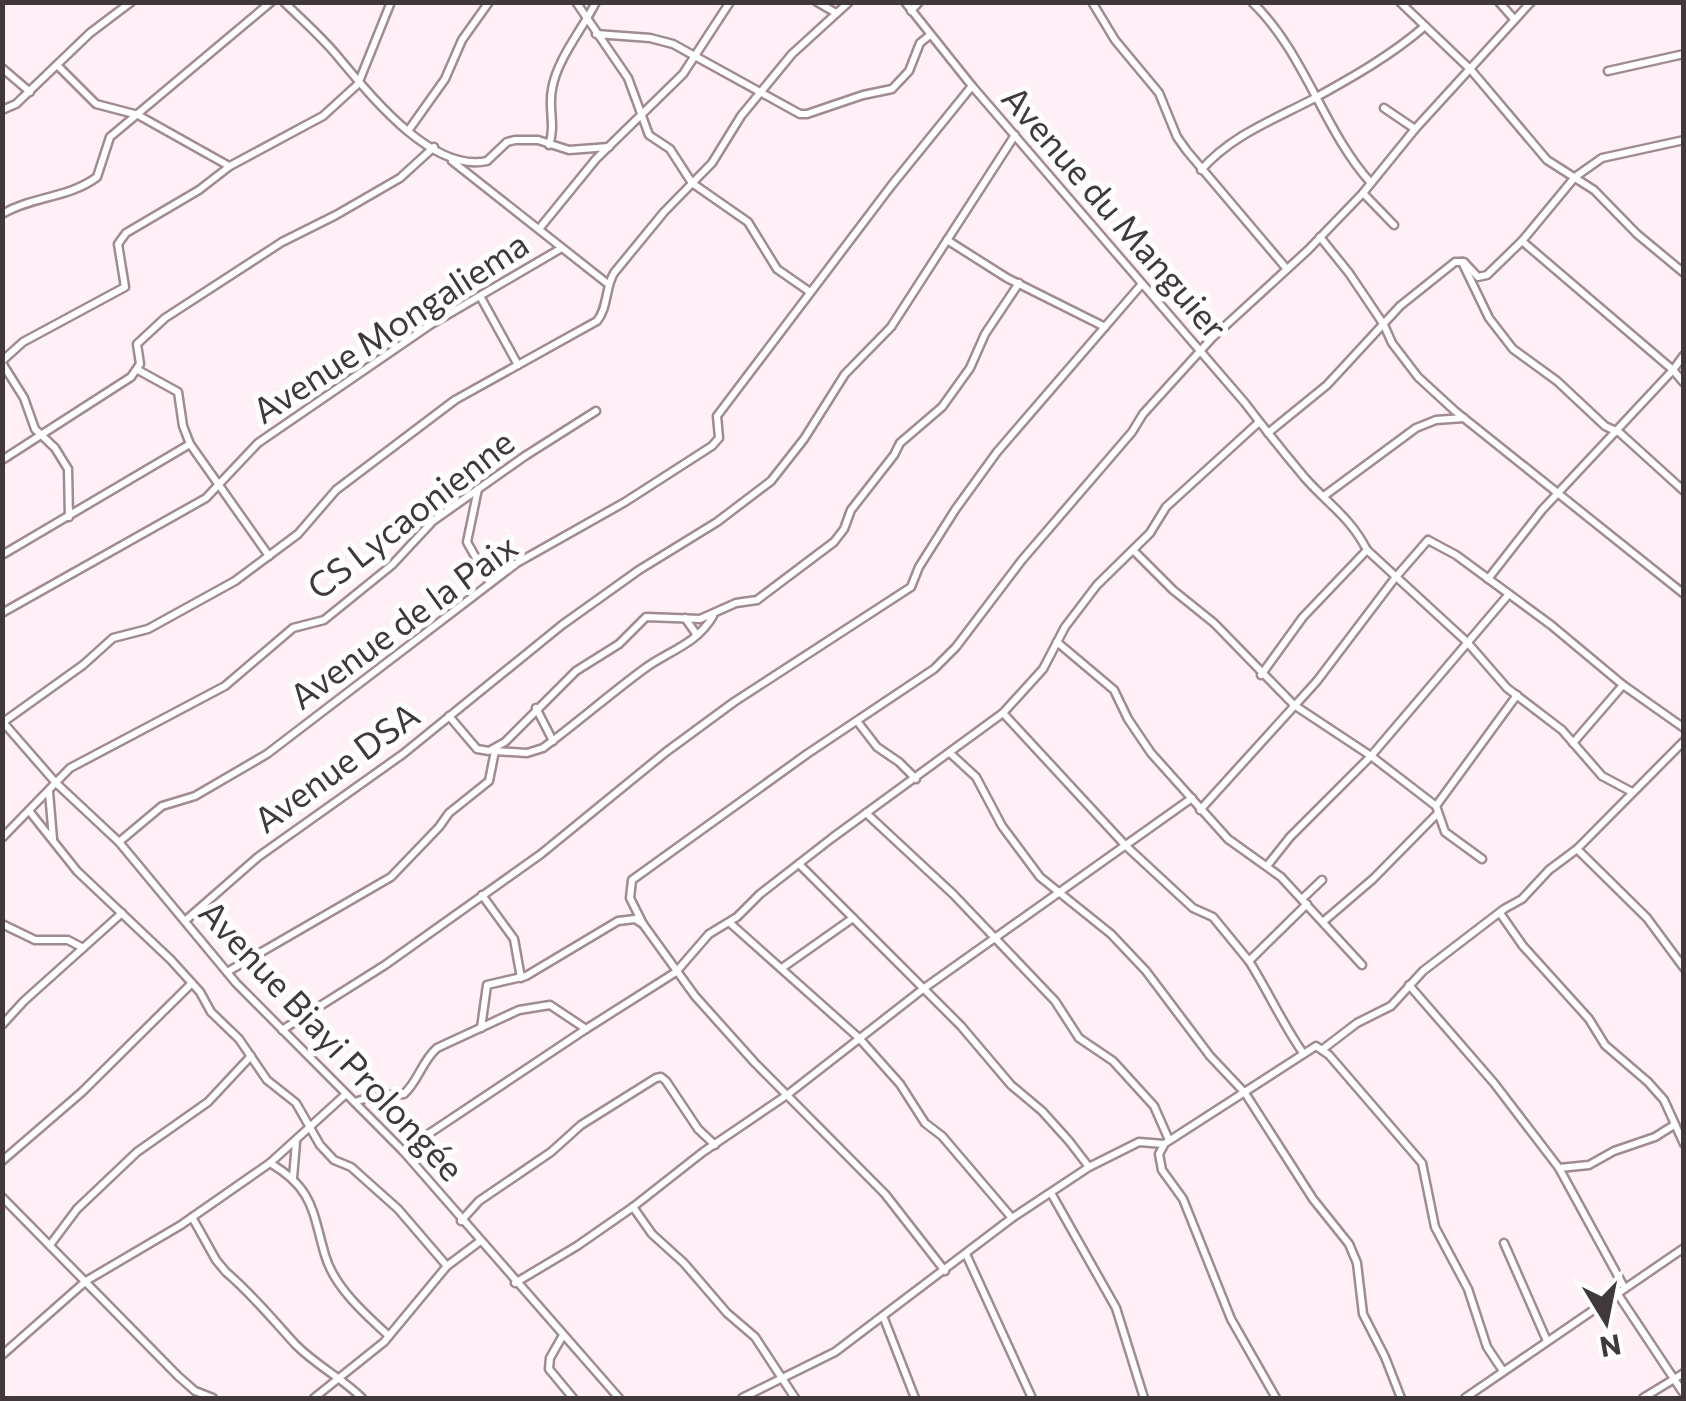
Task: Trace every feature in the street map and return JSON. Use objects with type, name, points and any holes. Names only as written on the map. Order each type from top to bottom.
[{"type":"street","points":[[2,110],[16,104],[90,33],[131,2]]},
{"type":"street","points":[[2,214],[30,200],[71,192],[98,177],[106,144],[271,2]]},
{"type":"street","points":[[284,2],[339,58],[358,84],[408,131],[452,160],[608,284]]},
{"type":"street","points":[[68,517],[68,469],[55,448],[41,437],[2,362],[23,342],[120,292],[126,282],[118,244],[126,233],[199,190],[230,166],[323,116],[358,84],[391,2]]},
{"type":"street","points":[[408,131],[446,79],[462,40],[489,2]]},
{"type":"street","points":[[576,2],[628,78],[650,135],[670,149],[692,183],[748,222],[777,269],[810,292],[972,86]]},
{"type":"street","points":[[549,145],[553,132],[551,91],[556,73],[596,2]]},
{"type":"street","points":[[538,229],[596,159],[683,74],[730,2]]},
{"type":"street","points":[[817,2],[836,13]]},
{"type":"street","points":[[3,722],[83,665],[113,638],[140,632],[171,618],[236,581],[298,534],[336,490],[472,389],[597,321],[602,315],[608,284],[636,246],[712,163],[734,126],[800,46],[848,2]]},
{"type":"street","name":"Avenue du Manguier","points":[[904,2],[1258,423],[1349,520],[1367,550],[1466,642],[1498,679],[1562,730],[1602,776],[1632,792]]},
{"type":"street","points":[[911,10],[919,2]]},
{"type":"street","points":[[1092,2],[1115,40],[1159,92],[1177,137],[1201,170],[1286,268]]},
{"type":"street","points":[[1252,2],[1280,34],[1352,160],[1372,183]]},
{"type":"street","points":[[1400,2],[1471,70],[1532,145],[1608,202],[1637,234],[1684,273]]},
{"type":"street","points":[[1498,2],[1514,20]]},
{"type":"street","points":[[945,1271],[886,1194],[755,1063],[676,972],[643,924],[629,892],[637,875],[912,686],[956,647],[1143,414],[1363,193],[1415,129],[1531,2]]},
{"type":"street","points":[[1201,170],[1240,136],[1317,97],[1396,50],[1425,26]]},
{"type":"street","points":[[596,34],[650,38],[695,54],[800,114],[892,89],[909,71],[920,43],[930,35]]},
{"type":"street","points":[[1608,71],[1684,54]]},
{"type":"street","points":[[57,65],[96,104],[138,115],[230,166]]},
{"type":"street","points":[[2,68],[30,92]]},
{"type":"street","points":[[1384,108],[1415,129]]},
{"type":"street","points":[[449,716],[562,625],[639,570],[717,522],[771,481],[804,439],[845,374],[891,327],[1015,135]]},
{"type":"street","points":[[452,160],[487,161],[507,142],[515,140],[538,140],[569,150],[609,148]]},
{"type":"street","points":[[1461,261],[1478,277],[1486,276],[1522,241],[1575,177],[1608,155],[1684,140]]},
{"type":"street","points":[[138,370],[137,344],[165,318],[282,242],[400,178],[434,147]]},
{"type":"street","points":[[1363,193],[1394,225]]},
{"type":"street","points":[[1320,238],[1384,324],[1408,368],[1558,495],[1684,594]]},
{"type":"street","points":[[946,240],[1018,283],[1105,327]]},
{"type":"street","points":[[1522,241],[1684,382]]},
{"type":"street","name":"Avenue Mongaliema","points":[[2,614],[206,498],[258,443],[384,356],[560,248]]},
{"type":"street","points":[[1268,432],[1328,386],[1420,290],[1461,261]]},
{"type":"street","points":[[1461,261],[1489,318],[1513,349],[1557,381],[1605,426],[1616,429],[1684,491]]},
{"type":"street","points":[[227,972],[390,877],[440,827],[448,813],[489,782],[492,751],[576,670],[619,644],[646,617],[714,615],[736,603],[765,597],[834,542],[900,443],[942,407],[965,375],[985,334],[1018,283]]},
{"type":"street","points":[[282,1030],[385,964],[573,830],[666,752],[734,702],[910,587],[925,557],[986,466],[1141,285]]},
{"type":"street","name":"Avenue de la Paix","points":[[119,842],[162,806],[195,796],[267,754],[517,563],[625,502],[718,440],[717,416],[810,292]]},
{"type":"street","points":[[480,296],[518,365]]},
{"type":"street","points":[[1488,579],[1520,537],[1684,355]]},
{"type":"street","points":[[2,460],[138,370]]},
{"type":"street","points":[[138,370],[178,392],[190,444],[269,556]]},
{"type":"street","name":"CS Lycaonienne","points":[[2,838],[77,763],[226,686],[294,628],[324,620],[392,565],[433,521],[596,411]]},
{"type":"street","points":[[1324,496],[1416,428],[1436,420],[1464,418]]},
{"type":"street","points":[[402,1150],[676,972],[696,945],[866,812],[1003,713],[1037,677],[1097,584],[1150,533],[1166,507],[1258,423]]},
{"type":"street","points":[[2,554],[190,444]]},
{"type":"street","points":[[478,488],[467,542],[490,583]]},
{"type":"street","points":[[1200,810],[1351,640],[1428,540],[1456,555],[1684,728]]},
{"type":"street","points":[[1133,550],[1222,631],[1294,705],[1371,756],[1437,809],[1445,832],[1482,859]]},
{"type":"street","points":[[1261,675],[1302,617],[1367,550]]},
{"type":"street","points":[[1266,866],[1371,756],[1509,594]]},
{"type":"street","points":[[492,751],[527,754],[554,740],[641,671],[698,635],[714,615]]},
{"type":"street","points":[[685,618],[698,635]]},
{"type":"street","points":[[1057,642],[1114,690],[1128,720],[1151,753],[1200,810],[1324,921],[1362,965]]},
{"type":"street","points":[[1574,744],[1623,685]]},
{"type":"street","points":[[1324,921],[1373,878],[1437,809],[1517,695]]},
{"type":"street","points":[[536,708],[554,740]]},
{"type":"street","points":[[1003,713],[1125,846],[1193,908],[1213,918],[1268,990],[1280,1022],[1303,1053]]},
{"type":"street","name":"Avenue DSA","points":[[186,920],[258,857],[403,754],[449,716],[477,749],[492,751]]},
{"type":"street","points":[[857,721],[877,747],[916,779]]},
{"type":"street","name":"Avenue Biayi Prolongée","points":[[3,722],[56,783],[119,842],[227,972],[402,1150],[618,1398]]},
{"type":"street","points":[[1323,1049],[1358,1023],[1391,1006],[1409,986],[1522,899],[1684,741]]},
{"type":"street","points":[[951,754],[976,777],[1002,826],[1040,877],[1111,934],[1245,1093],[1313,1198],[1350,1244],[1357,1263],[1363,1314],[1400,1398]]},
{"type":"street","points":[[49,791],[53,841]]},
{"type":"street","points":[[515,1283],[633,1207],[787,1095],[923,989],[1192,798]]},
{"type":"street","points":[[30,812],[77,871],[192,983],[211,1012],[232,1030],[252,1056],[266,1080],[296,1103],[308,1127],[334,1160],[350,1167],[398,1210],[448,1266]]},
{"type":"street","points":[[866,812],[996,938],[1055,1001],[1079,1038],[1113,1061],[1154,1106],[1167,1142]]},
{"type":"street","points":[[1577,849],[1646,918],[1684,968]]},
{"type":"street","points":[[799,864],[961,1026],[1012,1085],[1042,1111],[1089,1168]]},
{"type":"street","points":[[1248,961],[1322,880]]},
{"type":"street","points":[[482,895],[514,939],[521,978]]},
{"type":"street","points":[[2,1025],[122,913]]},
{"type":"street","points":[[1500,913],[1605,1045],[1664,1100],[1684,1144]]},
{"type":"street","points":[[782,968],[853,918]]},
{"type":"street","points":[[480,1028],[486,985],[521,978],[618,921],[635,919],[643,924]]},
{"type":"street","points":[[730,922],[859,1038],[900,1084],[925,1122],[942,1136],[1012,1218]]},
{"type":"street","points":[[2,924],[35,940],[68,940],[82,948]]},
{"type":"street","points":[[2,1161],[82,1092],[192,983]]},
{"type":"street","points":[[1409,986],[1494,1082],[1559,1168],[1621,1290],[1684,1394]]},
{"type":"street","points":[[354,1102],[404,1094],[414,1084],[426,1057],[437,1048],[533,1005],[550,1005],[586,1029]]},
{"type":"street","points":[[1276,1398],[1231,1319],[1159,1154],[1167,1142],[1316,1046],[1323,1049],[1422,1163],[1436,1228],[1468,1289],[1488,1347],[1503,1371]]},
{"type":"street","points":[[50,1245],[77,1209],[137,1152],[208,1102],[252,1056]]},
{"type":"street","points":[[461,1221],[480,1201],[551,1152],[581,1124],[656,1078],[666,1082],[698,1129],[715,1145]]},
{"type":"street","points":[[3,1355],[86,1281],[192,1217],[270,1163],[346,1094]]},
{"type":"street","points":[[1559,1168],[1589,1165],[1674,1124]]},
{"type":"street","points":[[292,1178],[296,1141]]},
{"type":"street","points":[[742,1398],[835,1352],[1012,1218],[1089,1168],[1138,1142],[1167,1142]]},
{"type":"street","points":[[270,1163],[292,1178],[315,1210],[325,1256],[344,1288],[389,1336]]},
{"type":"street","points":[[1051,1192],[1116,1308],[1144,1398]]},
{"type":"street","points":[[2,1197],[178,1376],[195,1391],[213,1398]]},
{"type":"street","points":[[633,1207],[652,1234],[684,1263],[727,1313],[755,1336],[795,1398]]},
{"type":"street","points":[[192,1217],[216,1260],[298,1347],[362,1398]]},
{"type":"street","points":[[314,1398],[389,1336],[448,1266],[479,1242]]},
{"type":"street","points":[[1504,1243],[1547,1341]]},
{"type":"street","points":[[1465,1398],[1684,1248]]},
{"type":"street","points":[[966,1254],[1032,1398]]},
{"type":"street","points":[[882,1316],[915,1398]]},
{"type":"street","points":[[562,1336],[549,1368],[573,1398]]},
{"type":"street","points":[[1643,1398],[1684,1373]]}]
